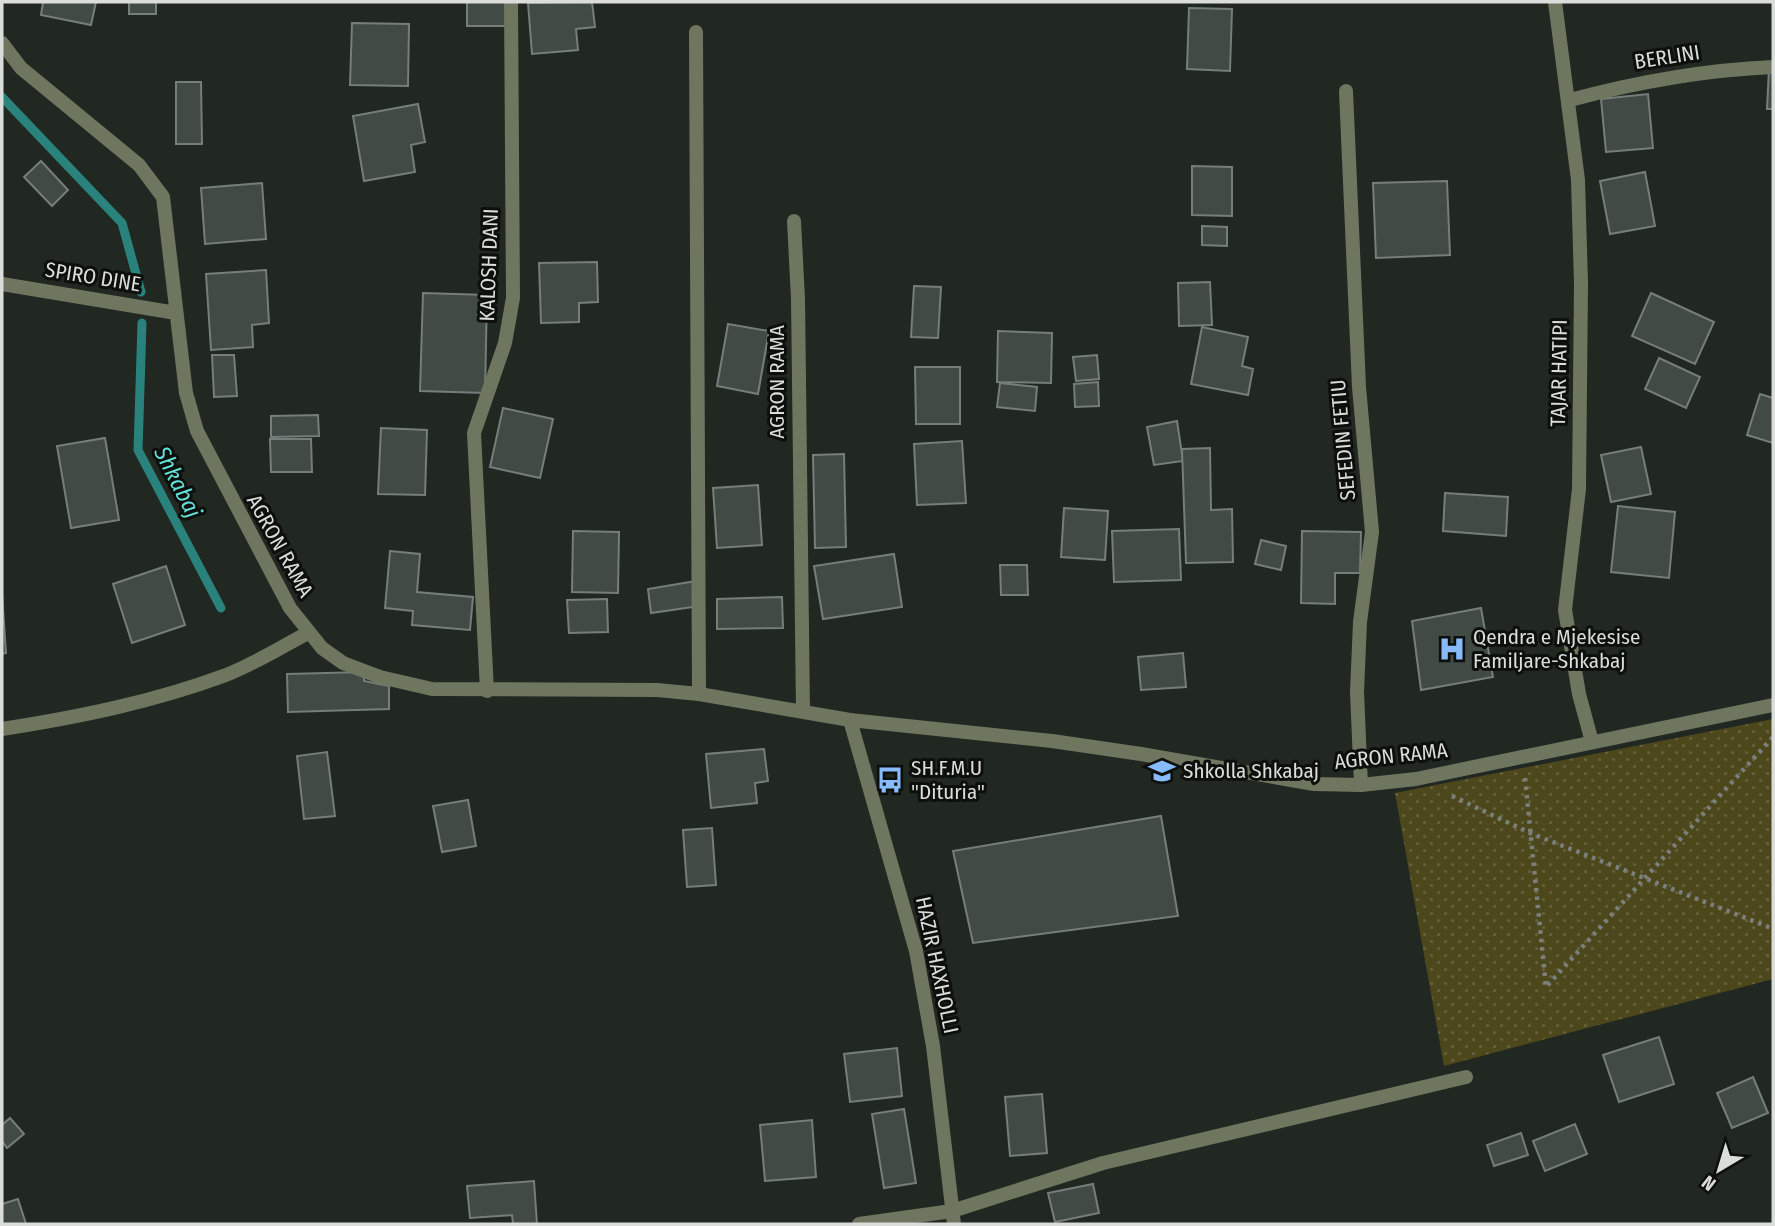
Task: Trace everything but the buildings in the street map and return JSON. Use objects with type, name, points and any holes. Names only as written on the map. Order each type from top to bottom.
[{"type":"street","name":"KALOSH DANI","points":[[487,691],[474,433],[505,344],[513,298],[511,2]]},
{"type":"street","name":"TAJAR HATIPI","points":[[1555,2],[1570,100],[1578,180],[1581,325],[1579,489],[1565,610],[1579,694],[1592,743]]},
{"type":"street","points":[[696,32],[699,694]]},
{"type":"street","name":"AGRON RAMA","points":[[2,43],[21,68],[152,180],[163,197],[186,393],[197,431],[290,608],[308,633],[322,648],[343,663],[380,677],[432,689],[657,690],[699,694],[850,720],[1052,741],[1279,780],[1362,785],[1416,779],[1773,705]]},
{"type":"street","name":"BERLINI","points":[[1570,100],[1631,83],[1728,69],[1773,67]]},
{"type":"street","name":"SEFEDIN FETIU","points":[[1346,91],[1359,387],[1372,532],[1360,622],[1357,692],[1362,785]]},
{"type":"street","name":"AGRON RAMA","points":[[794,221],[798,299],[803,711]]},
{"type":"street","name":"SPIRO DINE","points":[[2,284],[176,313]]},
{"type":"street","points":[[2,729],[116,709],[229,674],[308,633]]},
{"type":"street","name":"HAZIR HAXHOLLI","points":[[850,720],[916,951],[933,1046],[953,1217]]},
{"type":"street","points":[[859,1224],[953,1217],[1103,1163],[1465,1077]]},
{"type":"path","points":[[1522,757],[1546,988],[1773,737]]},
{"type":"path","points":[[1416,779],[1530,833],[1771,928]]},
{"type":"shaded area","points":[[1773,719],[1773,979],[1444,1066],[1395,793]]},
{"type":"waterway","name":"Shkabaj","points":[[2,97],[122,223],[141,292]]},
{"type":"waterway","name":"Shkabaj","points":[[142,323],[138,450],[221,608]]},
{"type":"place","name":"Qendra e Mjekesise Familjare-Shkabaj","points":[[1452,649]]},
{"type":"place","name":"Shkolla Shkabaj","points":[[1162,771]]},
{"type":"place","name":"SH.F.M.U \"Dituria\"","points":[[890,780]]}]
